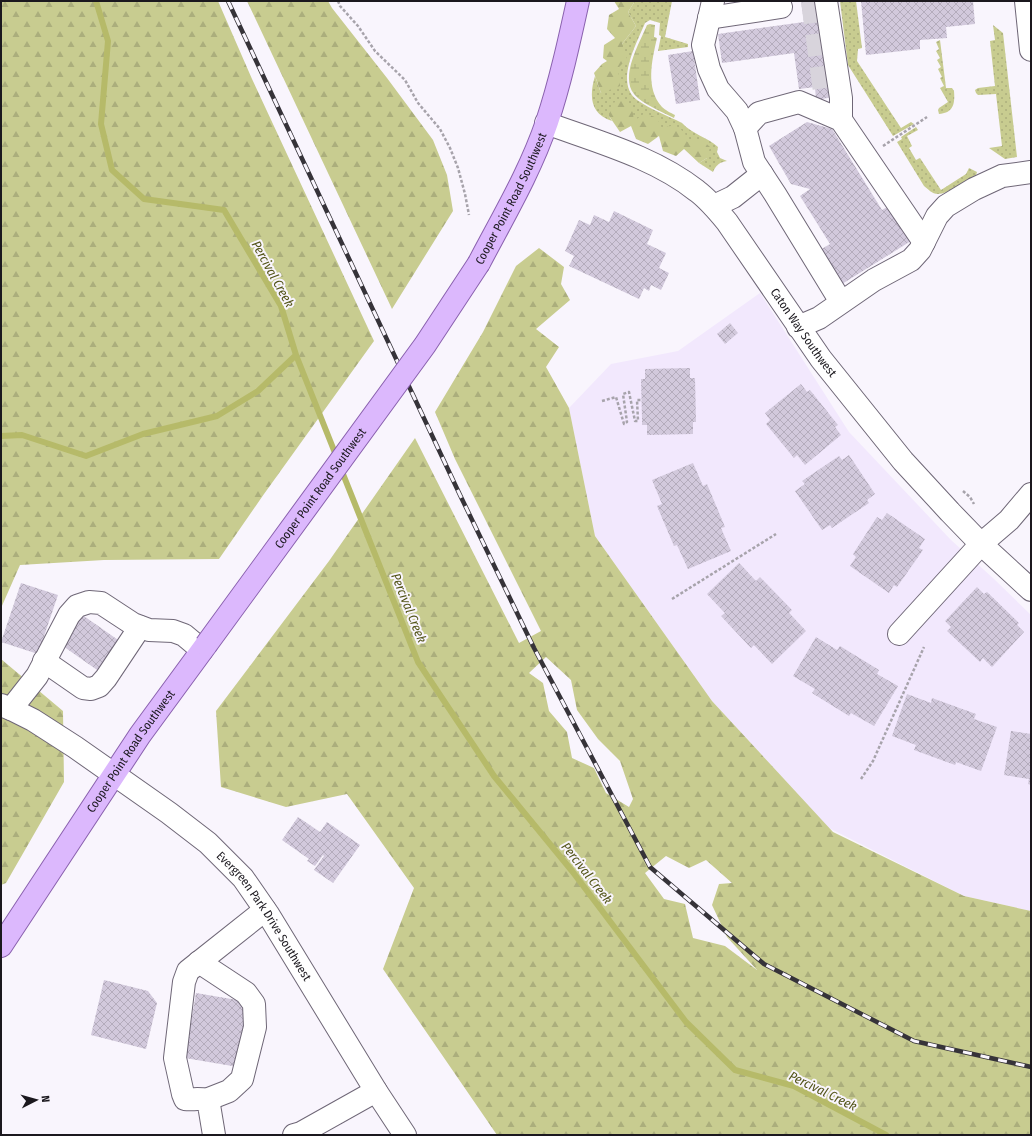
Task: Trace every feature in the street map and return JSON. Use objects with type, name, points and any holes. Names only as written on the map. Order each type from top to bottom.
[{"type":"main road","name":"Cooper Point Road Southwest","points":[[1,946],[140,735],[425,345],[479,263],[524,176],[546,123],[570,40],[578,1]]},
{"type":"street","points":[[826,1],[840,98],[830,110]]},
{"type":"street","points":[[1026,1],[1031,50]]},
{"type":"street","points":[[781,7],[711,10],[703,45],[709,69],[718,89],[737,111],[745,128],[754,162],[841,302]]},
{"type":"street","points":[[745,128],[759,113],[799,102],[830,110],[924,242]]},
{"type":"street","name":"Caton Way Southwest","points":[[546,123],[644,159],[672,173],[697,191],[714,206],[727,222],[798,327],[842,386],[903,461],[981,544],[1031,590]]},
{"type":"street","points":[[798,327],[819,318],[874,280],[911,260],[920,250],[937,216],[946,206],[974,189],[1002,176],[1031,172]]},
{"type":"street","points":[[714,206],[733,197],[762,174]]},
{"type":"street","points":[[899,634],[981,544],[1010,520],[1031,494]]},
{"type":"street","points":[[6,707],[37,676],[69,615],[77,606],[89,602],[101,604],[140,627],[149,630],[173,631],[184,635],[204,648]]},
{"type":"street","points":[[44,661],[83,688],[91,689],[99,686],[106,678],[140,627]]},
{"type":"street","name":"Evergreen Park Drive Southwest","points":[[6,707],[32,720],[169,813],[208,843],[243,878],[265,910],[376,1091],[405,1135]]},
{"type":"street","points":[[200,962],[246,993],[254,1004],[255,1027],[242,1079],[229,1091],[206,1100],[190,1100],[185,1098],[183,1094],[175,1058],[184,982],[188,971],[265,910]]},
{"type":"street","points":[[294,1135],[301,1133],[376,1091]]},
{"type":"street","points":[[206,1100],[214,1135]]},
{"type":"path","points":[[338,1],[340,6],[358,26],[375,52],[405,80],[418,103],[440,129],[458,168],[469,215]]},
{"type":"path","points":[[880,148],[927,117]]},
{"type":"path","points":[[602,402],[616,397],[624,424],[627,422],[623,394],[629,392],[635,421],[638,421],[637,400],[641,400]]},
{"type":"path","points":[[672,598],[776,534]]},
{"type":"path","points":[[861,779],[873,761],[924,647]]},
{"type":"shaded area","points":[[760,293],[849,432],[951,540],[1031,615],[1031,911],[964,896],[829,828],[712,701],[595,536],[569,408],[611,364],[678,351]]},
{"type":"green space","points":[[1,1],[218,1],[252,79],[374,341],[219,559],[104,560],[20,565],[1,608]]},
{"type":"green space","points":[[247,1],[328,1],[433,140],[447,175],[453,211],[392,309]]},
{"type":"green space","points":[[614,1],[635,1],[628,12],[636,26],[622,44],[627,59],[618,68],[620,86],[601,93],[594,73],[607,61],[603,58],[604,45],[615,38],[607,29],[609,15],[619,9]]},
{"type":"green space","points":[[635,1],[672,1],[665,37],[688,44],[688,47],[658,51],[661,36],[659,35],[660,23],[650,20],[645,23],[629,63],[627,84],[630,93],[637,100],[682,123],[690,130],[718,147],[717,152],[720,158],[727,161],[718,164],[713,172],[699,163],[707,158],[687,142],[662,128],[609,116],[612,121],[599,114],[595,109],[592,90],[595,76],[601,93],[618,68],[622,44],[636,26],[628,12]]},
{"type":"green space","points":[[840,1],[856,1],[862,48],[858,49],[857,61],[901,128],[911,122],[914,124],[893,136],[848,65]]},
{"type":"green space","points":[[647,25],[655,25],[654,37],[657,38],[651,74],[653,91],[662,107],[675,115],[674,118],[642,101],[634,94],[630,87],[629,78],[632,60]]},
{"type":"green space","points":[[993,25],[1003,33],[1017,157],[1005,159],[989,148],[1002,146],[996,94],[978,95],[975,90],[978,88],[995,86],[990,41],[995,40]]},
{"type":"green space","points":[[940,40],[946,88],[952,88],[954,91],[954,103],[948,112],[939,114],[939,108],[948,102],[940,88],[944,86],[938,69],[941,67],[937,60],[940,58],[936,51],[939,49],[936,42]]},
{"type":"green space","points":[[624,100],[632,107],[634,121],[645,113],[657,118],[662,128],[675,125],[685,133],[687,142],[701,139],[710,147],[707,158],[699,163],[684,149],[676,156],[663,151],[659,136],[648,144],[636,139],[631,126],[620,132],[609,116],[612,103]]},
{"type":"green space","points":[[916,127],[918,130],[907,136],[912,146],[909,148],[916,160],[920,158],[941,190],[966,174],[969,168],[977,172],[976,175],[952,189],[938,194],[932,192],[924,186],[897,142],[902,139],[901,137]]},
{"type":"green space","points":[[539,248],[564,267],[561,284],[570,300],[536,329],[559,347],[546,367],[569,408],[595,536],[712,701],[833,832],[964,896],[1031,911],[1031,1135],[497,1135],[383,969],[414,888],[347,794],[286,807],[221,787],[216,711],[329,561],[415,438],[519,643],[541,631],[455,459],[435,412],[483,332],[516,266]],"holes":[[[546,657],[571,680],[577,710],[598,739],[620,761],[633,799],[629,807],[606,793],[594,768],[572,758],[567,732],[549,711],[543,683],[529,673]],[[666,856],[689,868],[706,860],[732,883],[719,884],[712,905],[727,937],[757,970],[725,946],[693,938],[685,904],[664,899],[645,873]]]},
{"type":"green space","points":[[1,659],[63,711],[64,782],[6,883],[1,885]]},
{"type":"building","points":[[801,1],[819,1],[833,97],[816,100],[815,87],[799,89],[794,53],[722,63],[718,34],[804,22]]},
{"type":"building","points":[[861,1],[973,1],[975,24],[946,27],[947,38],[920,40],[920,49],[866,55]]},
{"type":"building","points":[[693,51],[700,100],[676,104],[668,55]]},
{"type":"building","points":[[807,122],[832,129],[882,210],[889,206],[911,241],[842,284],[820,250],[830,244],[800,196],[810,189],[791,184],[769,146]]},
{"type":"building","points":[[614,211],[653,230],[647,244],[666,253],[659,268],[669,273],[661,290],[651,285],[649,291],[644,288],[639,299],[569,266],[574,256],[565,251],[579,220],[590,225],[594,215],[609,222]]},
{"type":"building","points":[[730,323],[738,333],[725,344],[717,334]]},
{"type":"building","points":[[690,368],[690,378],[695,378],[696,422],[693,422],[693,434],[647,435],[647,425],[642,425],[641,379],[645,379],[645,369]]},
{"type":"building","points":[[801,384],[807,392],[810,390],[838,425],[835,427],[841,435],[805,465],[797,455],[794,458],[766,424],[770,420],[765,413]]},
{"type":"building","points":[[849,455],[875,494],[867,500],[869,503],[832,528],[830,525],[822,530],[795,491],[805,484],[802,481],[839,456],[842,460]]},
{"type":"building","points":[[693,463],[703,486],[707,484],[725,527],[721,528],[731,551],[688,569],[677,545],[674,546],[657,506],[662,504],[652,480]]},
{"type":"building","points":[[887,513],[925,539],[919,548],[923,550],[897,587],[894,585],[889,593],[850,566],[856,557],[853,554],[877,517],[882,520]]},
{"type":"building","points":[[739,563],[756,581],[760,577],[792,610],[789,613],[806,631],[772,664],[754,645],[751,648],[721,616],[725,613],[707,594]]},
{"type":"building","points":[[21,583],[58,595],[38,654],[1,642]]},
{"type":"building","points":[[977,587],[984,594],[987,592],[1019,623],[1017,625],[1024,632],[992,667],[983,658],[980,662],[947,631],[951,627],[945,621]]},
{"type":"building","points":[[81,614],[121,642],[100,672],[60,644]]},
{"type":"building","points":[[816,637],[837,650],[840,646],[879,670],[877,674],[898,686],[874,726],[851,713],[849,716],[812,693],[815,689],[793,676]]},
{"type":"building","points":[[907,694],[931,703],[932,698],[976,714],[974,719],[997,727],[981,771],[956,762],[955,765],[914,750],[916,745],[892,736]]},
{"type":"building","points":[[1011,731],[1031,734],[1031,785],[1028,784],[1029,779],[1004,775]]},
{"type":"building","points":[[298,817],[320,832],[327,822],[360,845],[333,883],[314,870],[324,856],[323,855],[315,866],[307,861],[309,859],[282,840]]},
{"type":"building","points":[[104,980],[148,991],[157,1003],[146,1049],[91,1035]]},
{"type":"building","points":[[196,993],[249,1002],[238,1067],[185,1058]]},
{"type":"waterway","name":"Percival Creek","points":[[96,1],[108,41],[101,124],[112,170],[144,199],[224,210],[281,306],[296,355],[337,458]]},
{"type":"waterway","points":[[1,436],[22,435],[86,456],[143,434],[217,416],[258,391],[296,355]]},
{"type":"waterway","name":"Percival Creek","points":[[341,469],[418,662],[494,776],[572,871],[686,1022],[735,1070],[794,1086],[886,1135]]},
{"type":"tunnel","points":[[812,1],[825,99]]},
{"type":"railway","points":[[228,1],[460,495],[534,648],[650,867],[764,964],[914,1041],[1031,1067]]}]
